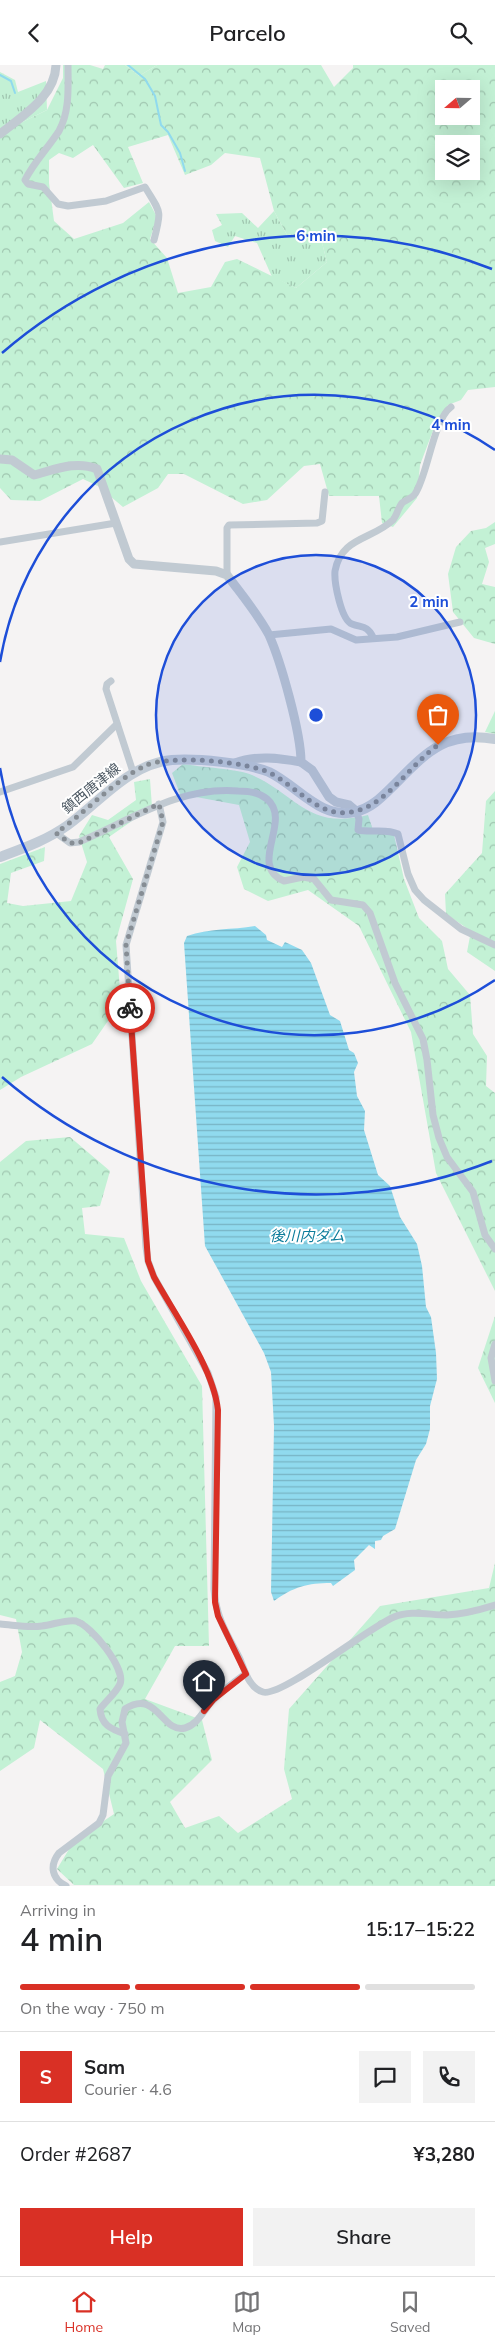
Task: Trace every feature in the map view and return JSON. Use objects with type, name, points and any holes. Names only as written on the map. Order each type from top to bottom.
[{"type":"main road","name":"鎮西唐津線","points":[[0,857],[32,845],[56,833],[133,772],[146,765],[190,759],[268,772],[317,806],[330,811],[347,813],[367,808],[380,799],[426,754],[438,745],[463,737],[476,736],[495,739]]},
{"type":"street","points":[[0,134],[44,96],[53,83],[56,65]]},
{"type":"street","points":[[68,65],[67,107],[59,130],[31,168],[25,180],[28,184],[43,187],[58,204],[68,206],[106,201],[145,187],[158,209],[160,217],[154,240]]},
{"type":"street","points":[[373,637],[370,630],[362,625],[352,624],[346,620],[339,601],[335,573],[340,554],[348,546],[393,520],[402,503],[414,495],[441,420],[451,407]]},
{"type":"street","points":[[0,459],[12,460],[34,475],[77,464],[87,464],[97,469],[129,559],[134,564],[216,571],[227,575]]},
{"type":"street","points":[[301,762],[299,740],[279,663],[269,635],[227,575],[227,528],[230,525],[317,523],[322,521],[325,492]]},
{"type":"street","points":[[0,542],[116,523]]},
{"type":"street","points":[[269,635],[332,629],[351,639],[397,637],[460,622]]},
{"type":"street","points":[[111,681],[107,684],[106,689],[133,772]]},
{"type":"street","points":[[0,792],[73,767],[117,724]]},
{"type":"street","points":[[232,765],[242,761],[276,757],[301,762],[312,770],[329,797],[336,802],[349,805],[356,811],[359,819],[358,830],[368,832],[384,831],[398,834],[414,890],[424,900],[461,929],[495,945]]},
{"type":"street","points":[[56,833],[70,843],[79,843],[159,804],[198,793],[223,789],[260,794],[272,806],[275,813],[268,856],[268,863],[273,874],[284,881],[304,877],[314,879],[331,899],[362,905],[370,913],[395,983],[423,1039],[433,1115],[439,1138],[447,1157],[473,1192],[485,1235],[495,1249]]},
{"type":"street","points":[[159,804],[163,822],[126,945],[146,1237],[148,1261],[154,1277],[208,1373],[216,1397],[215,1602],[218,1616],[246,1674],[257,1689],[264,1693],[271,1693],[293,1682],[379,1624],[397,1616],[413,1613],[460,1614],[495,1605]]},
{"type":"street","points":[[495,1343],[491,1358],[495,1381]]},
{"type":"street","points":[[0,1623],[34,1627],[75,1621],[88,1628],[118,1664],[121,1676],[120,1685],[100,1709],[101,1719],[109,1728],[125,1734]]},
{"type":"street","points":[[66,1886],[58,1882],[54,1874],[54,1859],[59,1853],[99,1823],[103,1815],[108,1775],[113,1763],[124,1750],[123,1715],[125,1709],[132,1704],[146,1704],[155,1709],[175,1728],[185,1728],[196,1721],[213,1700],[246,1674]]},
{"type":"green space","points":[[63,65],[90,65],[103,69],[105,65],[125,65],[139,76],[157,65],[321,65],[334,87],[353,68],[353,65],[495,65],[495,387],[468,390],[461,400],[448,405],[437,420],[420,465],[417,498],[393,527],[382,523],[379,496],[329,496],[320,464],[304,466],[267,500],[243,504],[184,474],[168,474],[158,488],[123,507],[98,486],[83,479],[40,501],[11,500],[0,488],[0,133],[47,110],[63,78]],"holes":[[[168,135],[185,175],[211,165],[225,153],[260,158],[274,211],[287,235],[319,231],[327,262],[296,288],[237,259],[225,262],[211,287],[178,293],[167,258],[150,239],[157,217],[149,202],[123,223],[74,239],[54,221],[49,183],[49,160],[59,153],[73,158],[93,145],[124,188],[143,183],[128,147]]]},
{"type":"green space","points":[[125,65],[157,65],[139,76]]},
{"type":"green space","points":[[0,72],[15,80],[18,92],[46,81],[47,110],[0,133]]},
{"type":"green space","points":[[274,211],[287,235],[319,231],[327,262],[296,288],[272,277],[257,243],[235,236],[228,247],[215,241],[212,230],[222,225],[216,214],[242,213],[258,228]]},
{"type":"green space","points":[[495,522],[495,544],[485,548],[489,562],[482,584],[495,587],[495,644],[474,638],[453,612],[448,574],[456,547],[471,531],[486,528]]},
{"type":"green space","points":[[495,711],[495,734],[485,732]]},
{"type":"green space","points":[[183,764],[252,775],[268,783],[305,809],[331,818],[368,815],[374,833],[394,835],[404,879],[419,918],[442,941],[448,969],[470,995],[473,1034],[487,1056],[486,1086],[495,1093],[495,1291],[436,1173],[411,1032],[359,926],[308,890],[268,901],[244,889],[237,867],[250,842],[239,805],[180,794],[172,773]]},
{"type":"green space","points":[[150,779],[152,807],[109,837],[133,879],[116,941],[121,1002],[92,1044],[21,1077],[0,1090],[0,864],[45,847],[44,861],[11,873],[7,903],[23,906],[71,901],[87,862],[79,836],[92,815],[108,820],[136,800],[134,782]]},
{"type":"green space","points":[[495,791],[495,971],[467,952],[471,931],[446,914],[445,894],[482,853],[486,801]]},
{"type":"green space","points":[[70,1137],[110,1171],[100,1206],[82,1208],[85,1234],[124,1238],[141,1281],[202,1386],[209,1646],[175,1646],[145,1699],[202,1720],[212,1760],[170,1802],[185,1828],[219,1816],[238,1833],[292,1799],[284,1769],[289,1709],[380,1606],[489,1588],[495,1563],[495,1886],[74,1885],[57,1869],[74,1841],[114,1814],[103,1769],[40,1720],[34,1748],[0,1771],[0,1682],[15,1676],[22,1652],[16,1619],[0,1615],[0,1162],[26,1141]]},
{"type":"green space","points":[[495,1316],[495,1403],[478,1368]]},
{"type":"water","name":"後川内ダム","points":[[255,926],[266,935],[267,940],[282,947],[285,942],[302,950],[311,963],[330,1015],[340,1021],[349,1050],[354,1053],[358,1063],[354,1072],[357,1096],[365,1111],[364,1130],[378,1175],[390,1186],[400,1217],[417,1244],[422,1266],[426,1307],[431,1317],[436,1353],[437,1379],[430,1406],[430,1429],[426,1444],[416,1460],[395,1529],[383,1536],[381,1540],[375,1541],[375,1549],[369,1545],[354,1560],[355,1570],[333,1586],[331,1583],[308,1585],[294,1589],[274,1601],[271,1592],[274,1426],[271,1372],[264,1353],[205,1246],[184,943],[187,936],[195,933]]},
{"type":"waterway","points":[[128,65],[145,79],[155,96],[161,125],[168,132],[180,153],[185,171]]},
{"type":"waterway","points":[[0,75],[11,81],[15,93]]},
{"type":"way so far","points":[[130,1008],[126,945],[163,822],[163,815],[159,804],[79,843],[70,843],[56,833],[133,772],[156,762],[190,759],[254,767],[286,782],[317,806],[330,811],[347,813],[367,808],[380,799],[426,754],[438,745]]},
{"type":"route","points":[[130,1008],[148,1261],[154,1277],[208,1373],[216,1397],[218,1410],[215,1602],[224,1630],[246,1674],[213,1700],[204,1711]]}]
